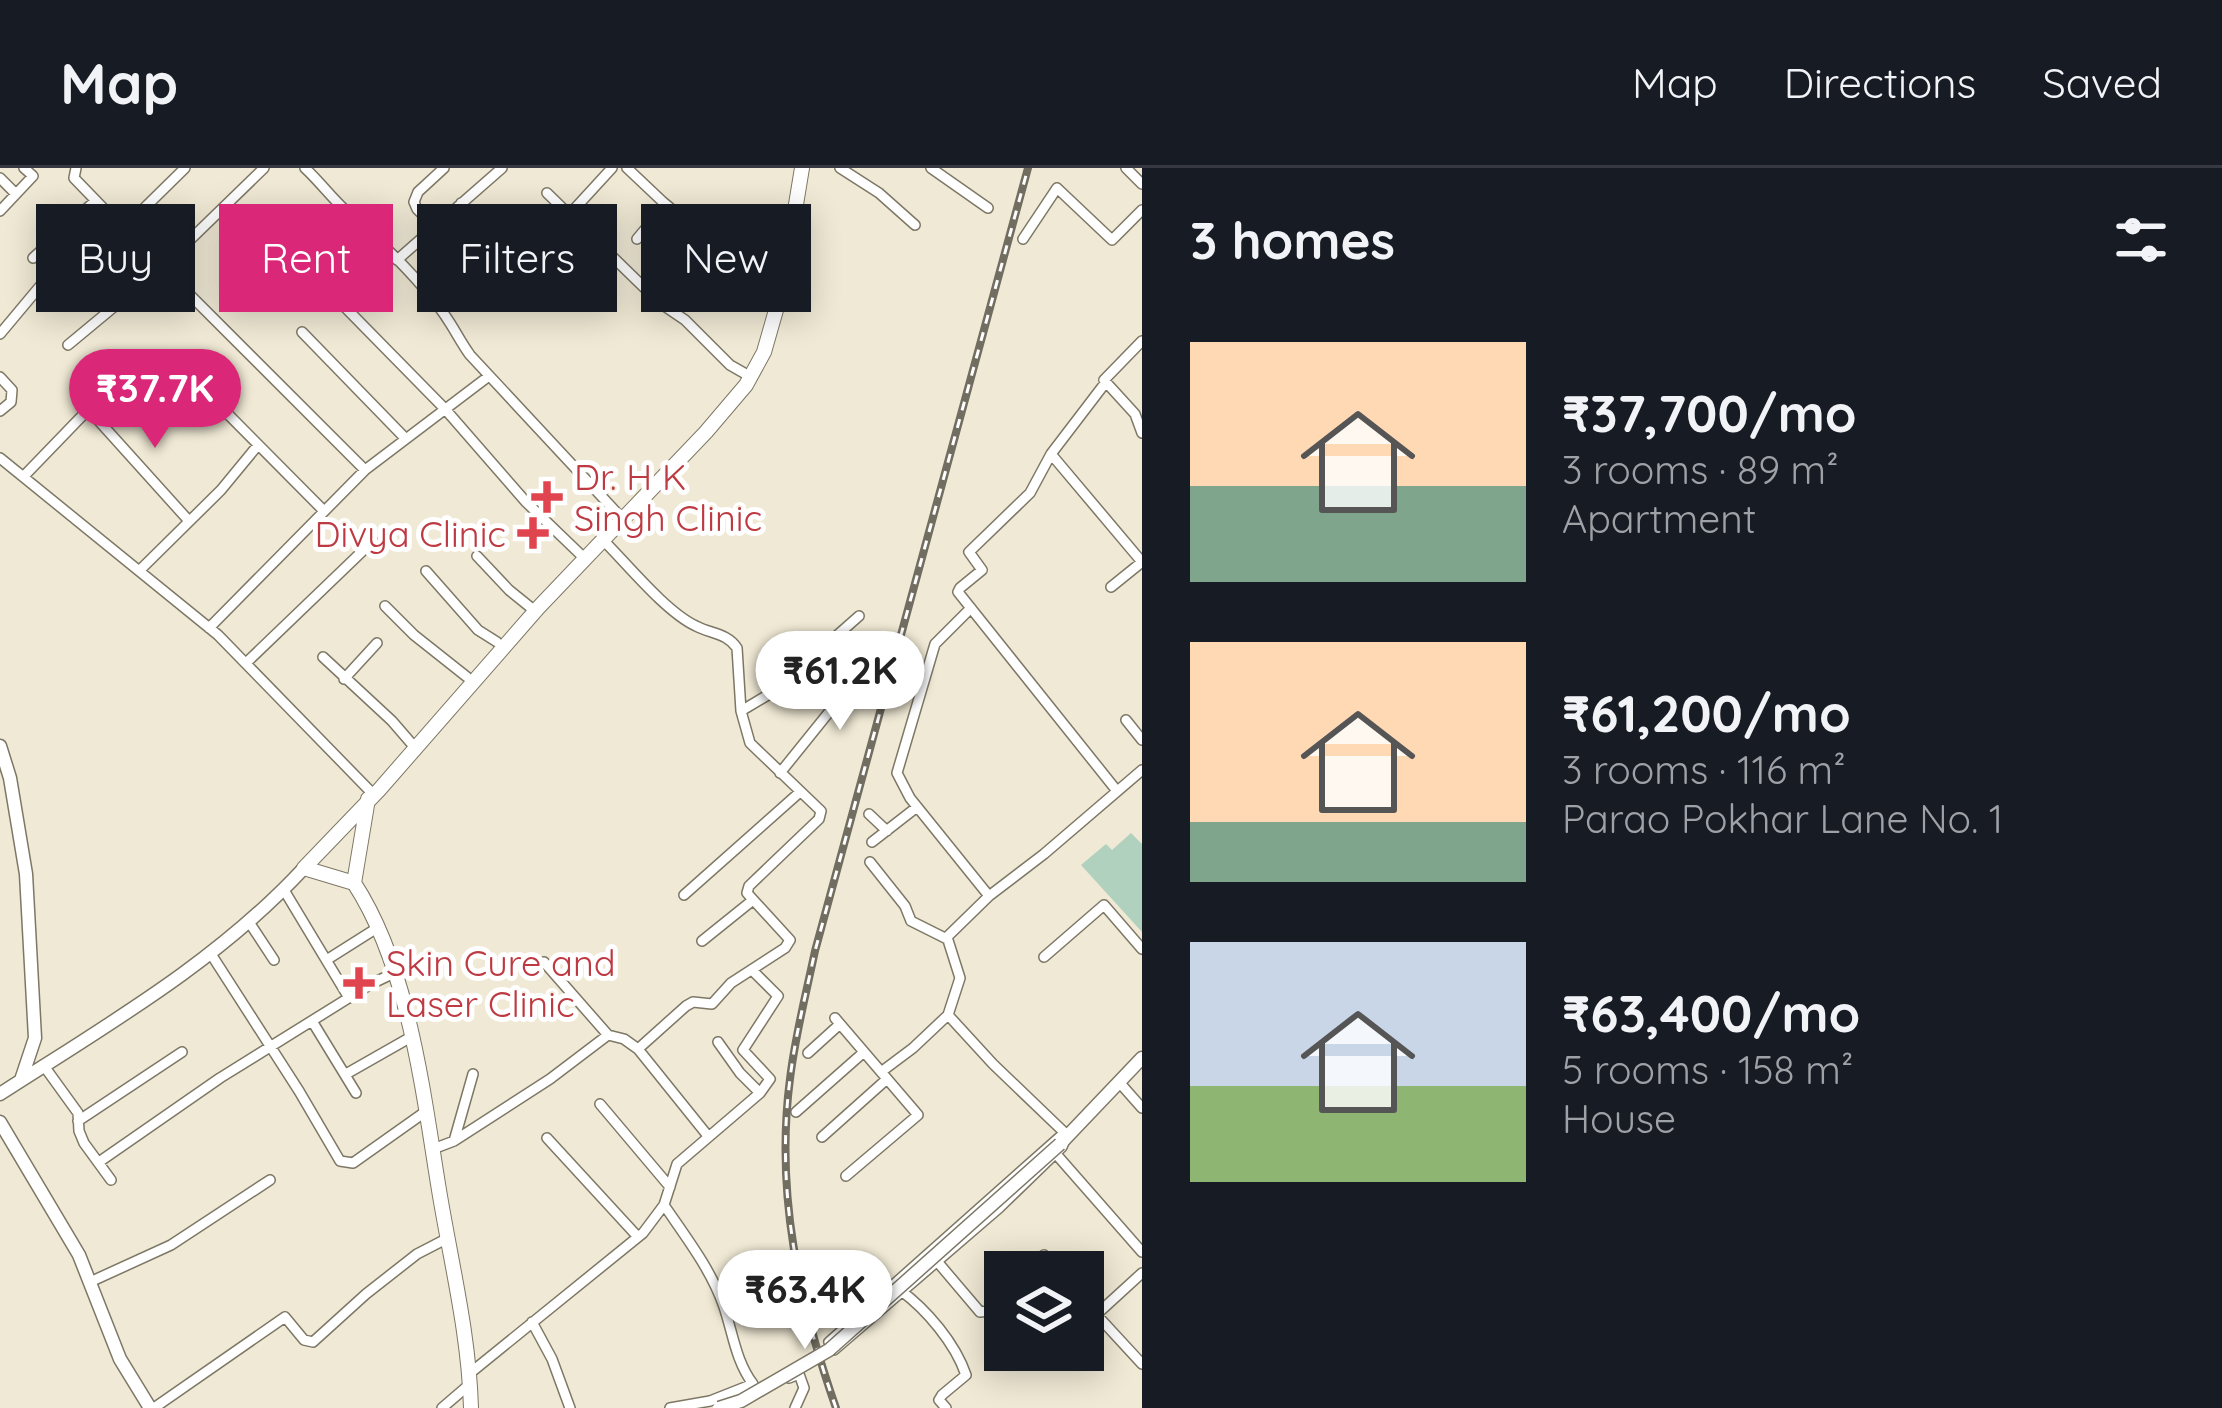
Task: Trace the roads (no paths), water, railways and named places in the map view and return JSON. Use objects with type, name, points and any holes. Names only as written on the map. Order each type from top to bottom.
[{"type":"main road","points":[[788,204],[793,168]]},
{"type":"main road","points":[[0,1094],[190,971],[284,890],[379,790],[538,608],[706,433],[746,385],[764,352],[782,289],[802,168]]},
{"type":"main road","points":[[471,1408],[467,1343],[406,1008],[377,928],[354,883],[372,795],[410,742],[497,643],[711,415],[744,373],[768,312]]},
{"type":"main road","points":[[0,746],[26,874],[35,1038],[20,1081]]},
{"type":"main road","points":[[304,868],[354,883]]},
{"type":"main road","points":[[35,1038],[49,1053],[59,1055]]},
{"type":"main road","points":[[719,1408],[741,1401],[829,1350],[1061,1144],[1142,1058]]},
{"type":"main road","points":[[0,1123],[79,1255],[120,1359],[152,1408]]},
{"type":"street","points":[[0,211],[32,176],[24,168]]},
{"type":"street","points":[[76,168],[74,178],[98,204]]},
{"type":"street","points":[[143,204],[185,168]]},
{"type":"street","points":[[195,234],[264,168]]},
{"type":"street","points":[[305,168],[397,260],[489,376],[617,514]]},
{"type":"street","points":[[417,209],[418,193],[444,168]]},
{"type":"street","points":[[459,204],[502,168]]},
{"type":"street","points":[[580,204],[612,168]]},
{"type":"street","points":[[627,168],[666,204]]},
{"type":"street","points":[[840,168],[864,176],[915,225]]},
{"type":"street","points":[[931,168],[988,208]]},
{"type":"street","points":[[1126,168],[1140,178]]},
{"type":"street","points":[[0,178],[16,194]]},
{"type":"street","points":[[1023,239],[1057,188],[1112,240],[1142,210]]},
{"type":"street","points":[[547,193],[557,204]]},
{"type":"street","points":[[33,258],[95,201]]},
{"type":"street","points":[[637,239],[663,202]]},
{"type":"street","points":[[397,260],[417,242]]},
{"type":"street","points":[[617,261],[660,303],[686,320],[716,354],[744,373]]},
{"type":"street","points":[[0,334],[36,291]]},
{"type":"street","points":[[195,298],[365,470]]},
{"type":"street","points":[[68,345],[108,312]]},
{"type":"street","points":[[350,312],[580,554]]},
{"type":"street","points":[[302,332],[405,438]]},
{"type":"street","points":[[1117,791],[958,592],[982,570],[968,553],[1030,493],[1104,380],[1142,341]]},
{"type":"street","points":[[23,476],[138,358]]},
{"type":"street","points":[[209,628],[365,470],[489,376]]},
{"type":"street","points":[[0,377],[12,389],[11,402],[0,411]]},
{"type":"street","points":[[1106,382],[1135,414],[1142,433]]},
{"type":"street","points":[[197,383],[323,510]]},
{"type":"street","points":[[89,410],[189,521]]},
{"type":"street","points":[[140,570],[221,490],[258,445]]},
{"type":"street","points":[[1052,454],[1142,562],[1111,587]]},
{"type":"street","points":[[0,458],[209,628],[372,795]]},
{"type":"street","points":[[246,663],[373,541]]},
{"type":"street","points":[[604,541],[682,617],[732,640],[750,743],[821,811],[819,819],[747,893],[790,940],[730,983],[712,1004],[686,1006],[638,1049]]},
{"type":"street","points":[[477,556],[530,607]]},
{"type":"street","points":[[426,572],[478,630],[497,643]]},
{"type":"street","points":[[385,606],[467,677]]},
{"type":"street","points":[[971,608],[935,644],[898,763],[898,780],[989,896]]},
{"type":"street","points":[[741,711],[773,692],[860,616]]},
{"type":"street","points":[[344,679],[377,643]]},
{"type":"street","points":[[323,657],[410,742]]},
{"type":"street","points":[[780,772],[867,665]]},
{"type":"street","points":[[1126,720],[1142,740]]},
{"type":"street","points":[[822,1137],[948,1015],[960,978],[948,934],[1142,770]]},
{"type":"street","points":[[684,895],[800,792]]},
{"type":"street","points":[[872,842],[917,807]]},
{"type":"street","points":[[869,814],[886,831]]},
{"type":"street","points":[[870,862],[903,903],[910,920],[947,939]]},
{"type":"street","points":[[284,890],[350,998]]},
{"type":"street","points":[[702,941],[753,901]]},
{"type":"street","points":[[1044,957],[1104,905],[1142,949]]},
{"type":"street","points":[[249,922],[274,960]]},
{"type":"street","points":[[328,958],[377,928]]},
{"type":"street","points":[[211,954],[340,1162],[352,1163],[425,1112]]},
{"type":"street","points":[[544,962],[608,1036],[624,1039],[638,1049],[707,1136]]},
{"type":"street","points":[[442,1408],[532,1322],[638,1238],[664,1205],[677,1164],[770,1079],[743,1050],[778,996],[752,970]]},
{"type":"street","points":[[98,1162],[204,1088],[394,973]]},
{"type":"street","points":[[948,1015],[1061,1144],[1142,1252]]},
{"type":"street","points":[[312,1021],[356,1093]]},
{"type":"street","points":[[808,1053],[838,1021],[917,1115],[847,1176]]},
{"type":"street","points":[[433,1149],[454,1142],[608,1036]]},
{"type":"street","points":[[346,1074],[411,1037]]},
{"type":"street","points":[[718,1042],[760,1093]]},
{"type":"street","points":[[78,1120],[182,1052]]},
{"type":"street","points":[[796,1112],[864,1052]]},
{"type":"street","points":[[44,1066],[78,1113],[84,1143],[111,1180]]},
{"type":"street","points":[[454,1142],[473,1074]]},
{"type":"street","points":[[1119,1082],[1142,1108]]},
{"type":"street","points":[[600,1104],[670,1186]]},
{"type":"street","points":[[897,1288],[834,1350],[829,1342],[897,1288],[933,1257],[1061,1144],[1062,1135],[933,1257]]},
{"type":"street","points":[[547,1138],[638,1238]]},
{"type":"street","points":[[90,1282],[170,1245],[270,1180]]},
{"type":"street","points":[[664,1205],[700,1258],[722,1303],[742,1369],[753,1384],[710,1401],[670,1408]]},
{"type":"street","points":[[152,1408],[285,1317],[304,1340],[314,1342],[417,1254],[448,1238]]},
{"type":"street","points":[[933,1257],[984,1312]]},
{"type":"street","points":[[1104,1309],[1142,1273]]},
{"type":"street","points":[[897,1288],[916,1301],[960,1357],[966,1375],[942,1394],[939,1400],[946,1408]]},
{"type":"street","points":[[532,1322],[570,1408]]},
{"type":"street","points":[[1104,1324],[1142,1364]]},
{"type":"street","points":[[740,1408],[799,1373],[804,1388],[795,1408]]},
{"type":"railway","points":[[836,1408],[801,1287],[788,1205],[786,1121],[792,1063],[815,951],[1028,168]]},
{"type":"place","name":"Dr. H K Singh Clinic","points":[[547,497]]},
{"type":"place","name":"Divya Clinic","points":[[533,533]]},
{"type":"place","name":"Skin Cure and Laser Clinic","points":[[359,983]]}]
